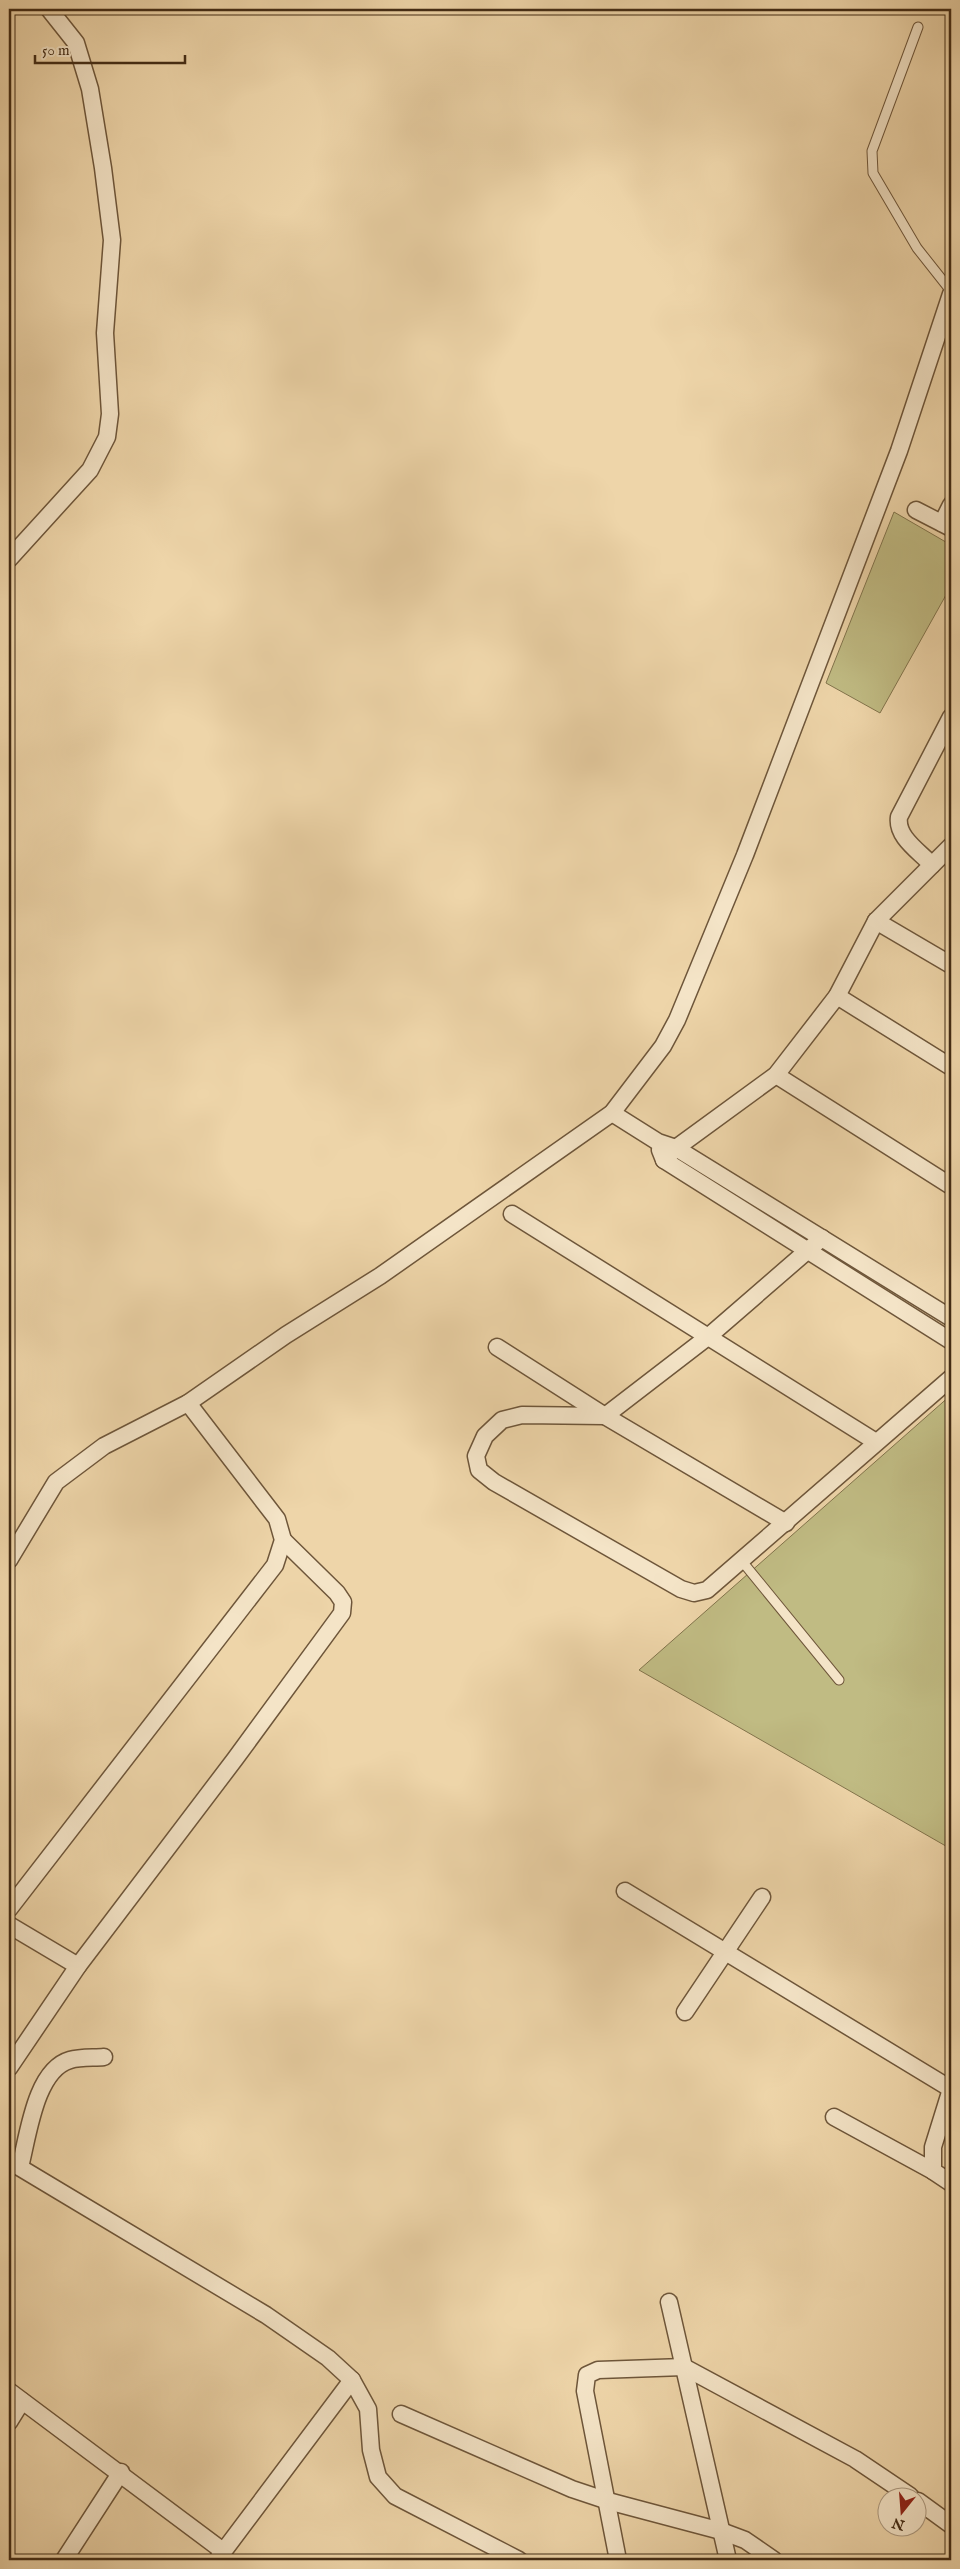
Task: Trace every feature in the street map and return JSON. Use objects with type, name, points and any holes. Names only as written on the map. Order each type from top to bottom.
[{"type":"street","points":[[9,559],[90,470],[107,437],[110,414],[105,333],[112,240],[102,168],[90,89],[76,42],[49,9]]},
{"type":"street","points":[[9,1559],[56,1482],[104,1446],[188,1403],[286,1335],[380,1276],[612,1113],[662,1046],[677,1020],[745,854],[899,451],[951,292]]},
{"type":"street","points":[[916,510],[947,526],[951,505]]},
{"type":"street","points":[[932,865],[904,836],[898,825],[898,817],[951,717]]},
{"type":"street","points":[[664,1160],[676,1148],[776,1075],[837,996],[876,922],[951,846]]},
{"type":"street","points":[[876,922],[951,965]]},
{"type":"street","points":[[837,996],[951,1067]]},
{"type":"street","points":[[776,1075],[951,1186]]},
{"type":"street","points":[[612,1113],[658,1142],[676,1148],[951,1318]]},
{"type":"street","points":[[658,1142],[664,1160],[951,1341]]},
{"type":"street","points":[[512,1214],[876,1442]]},
{"type":"street","points":[[822,1238],[709,1336],[605,1416],[522,1415],[502,1420],[486,1436],[476,1456],[479,1470],[494,1482],[681,1589],[694,1593],[707,1590],[951,1378]]},
{"type":"street","points":[[497,1346],[605,1416],[786,1523]]},
{"type":"street","points":[[9,2068],[78,1966],[236,1759],[342,1613],[343,1602],[337,1593],[283,1540],[277,1519],[188,1403]]},
{"type":"street","points":[[9,1909],[275,1565],[283,1540]]},
{"type":"street","points":[[625,1891],[951,2089],[934,2147],[933,2171]]},
{"type":"street","points":[[685,2012],[762,1897]]},
{"type":"street","points":[[9,1925],[78,1966]]},
{"type":"street","points":[[104,2058],[69,2060],[51,2071],[40,2091],[15,2164],[266,2315],[328,2358],[352,2380],[368,2409],[371,2450],[378,2477],[395,2496],[519,2560]]},
{"type":"street","points":[[834,2117],[933,2171],[951,2183]]},
{"type":"street","points":[[670,2302],[728,2560]]},
{"type":"street","points":[[618,2560],[585,2391],[587,2375],[598,2370],[684,2367],[855,2459],[895,2486]]},
{"type":"street","points":[[9,2391],[120,2472],[220,2555],[352,2380]]},
{"type":"street","points":[[9,2422],[22,2401]]},
{"type":"street","points":[[401,2414],[572,2489],[608,2501],[721,2530],[746,2540],[774,2560]]},
{"type":"street","points":[[64,2560],[120,2472]]},
{"type":"street","points":[[928,2509],[951,2525]]},
{"type":"lane","points":[[918,27],[872,151],[873,174],[918,248],[951,292]]},
{"type":"lane","points":[[741,1560],[839,1680]]},
{"type":"shaded area","points":[[894,512],[951,545],[951,586],[880,713],[826,683]]},
{"type":"shaded area","points":[[951,1395],[951,1849],[639,1670]]}]
